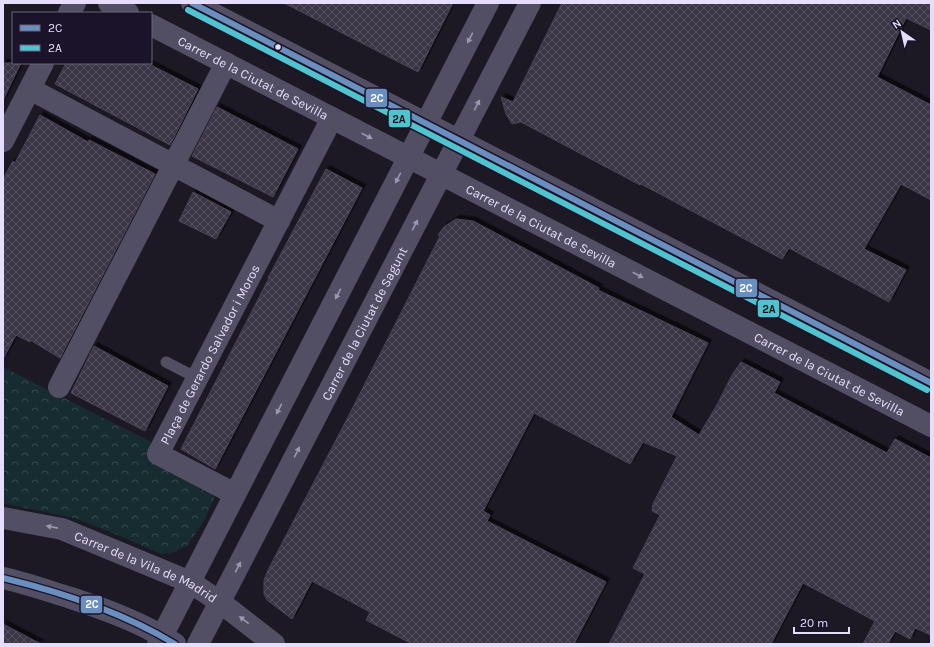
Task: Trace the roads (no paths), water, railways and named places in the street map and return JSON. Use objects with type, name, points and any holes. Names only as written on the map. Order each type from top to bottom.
[{"type":"street","points":[[70,12],[75,3]]},
{"type":"street","points":[[109,3],[126,12]]},
{"type":"street","points":[[192,3],[931,383]]},
{"type":"street","points":[[3,578],[21,582],[114,613],[165,641],[190,582],[488,3]]},
{"type":"street","name":"Carrer de la Ciutat de Sagunt","points":[[198,644],[530,3]]},
{"type":"street","name":"Carrer de la Ciutat de Sevilla","points":[[152,26],[931,426]]},
{"type":"street","points":[[59,387],[226,63]]},
{"type":"street","points":[[3,141],[43,64]]},
{"type":"street","points":[[30,89],[279,221]]},
{"type":"street","name":"Plaça de Gerardo Salvador i Moros","points":[[235,494],[158,454],[332,118]]},
{"type":"street","name":"Carrer de la Vila de Madrid","points":[[3,518],[62,529],[190,582],[220,602],[274,644]]},
{"type":"lane","points":[[166,362],[197,378]]}]
